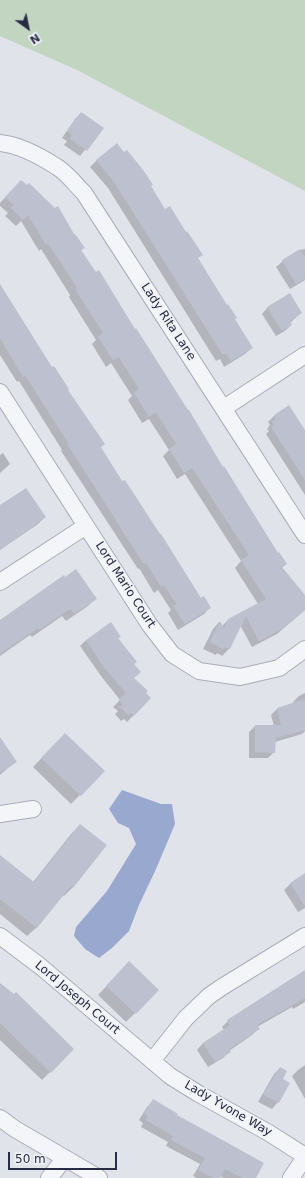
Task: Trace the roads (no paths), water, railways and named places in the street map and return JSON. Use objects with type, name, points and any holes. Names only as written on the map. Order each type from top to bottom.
[{"type":"street","name":"Lady Rita Lane","points":[[0,143],[28,150],[58,167],[84,193],[305,535]]},
{"type":"street","points":[[224,408],[305,355]]},
{"type":"street","name":"Lord Mario Court","points":[[0,392],[149,624],[172,654],[199,671],[240,677],[279,668],[305,649]]},
{"type":"street","points":[[0,582],[86,526]]},
{"type":"street","points":[[0,814],[33,809]]},
{"type":"street","name":"Lord Joseph Court","points":[[0,936],[40,966],[152,1061]]},
{"type":"street","points":[[152,1061],[186,1018],[210,996],[222,987],[305,936]]},
{"type":"street","name":"Lady Yvone Way","points":[[152,1061],[170,1076],[269,1133],[305,1156]]},
{"type":"street","points":[[0,1118],[15,1129],[99,1178]]},
{"type":"street","points":[[291,1178],[305,1156]]},
{"type":"street","points":[[49,1178],[66,1158]]},
{"type":"water","points":[[122,790],[161,804],[172,804],[175,824],[129,931],[112,948],[99,958],[85,949],[74,936],[76,927],[107,891],[136,844],[129,828],[118,823],[109,809]]}]
